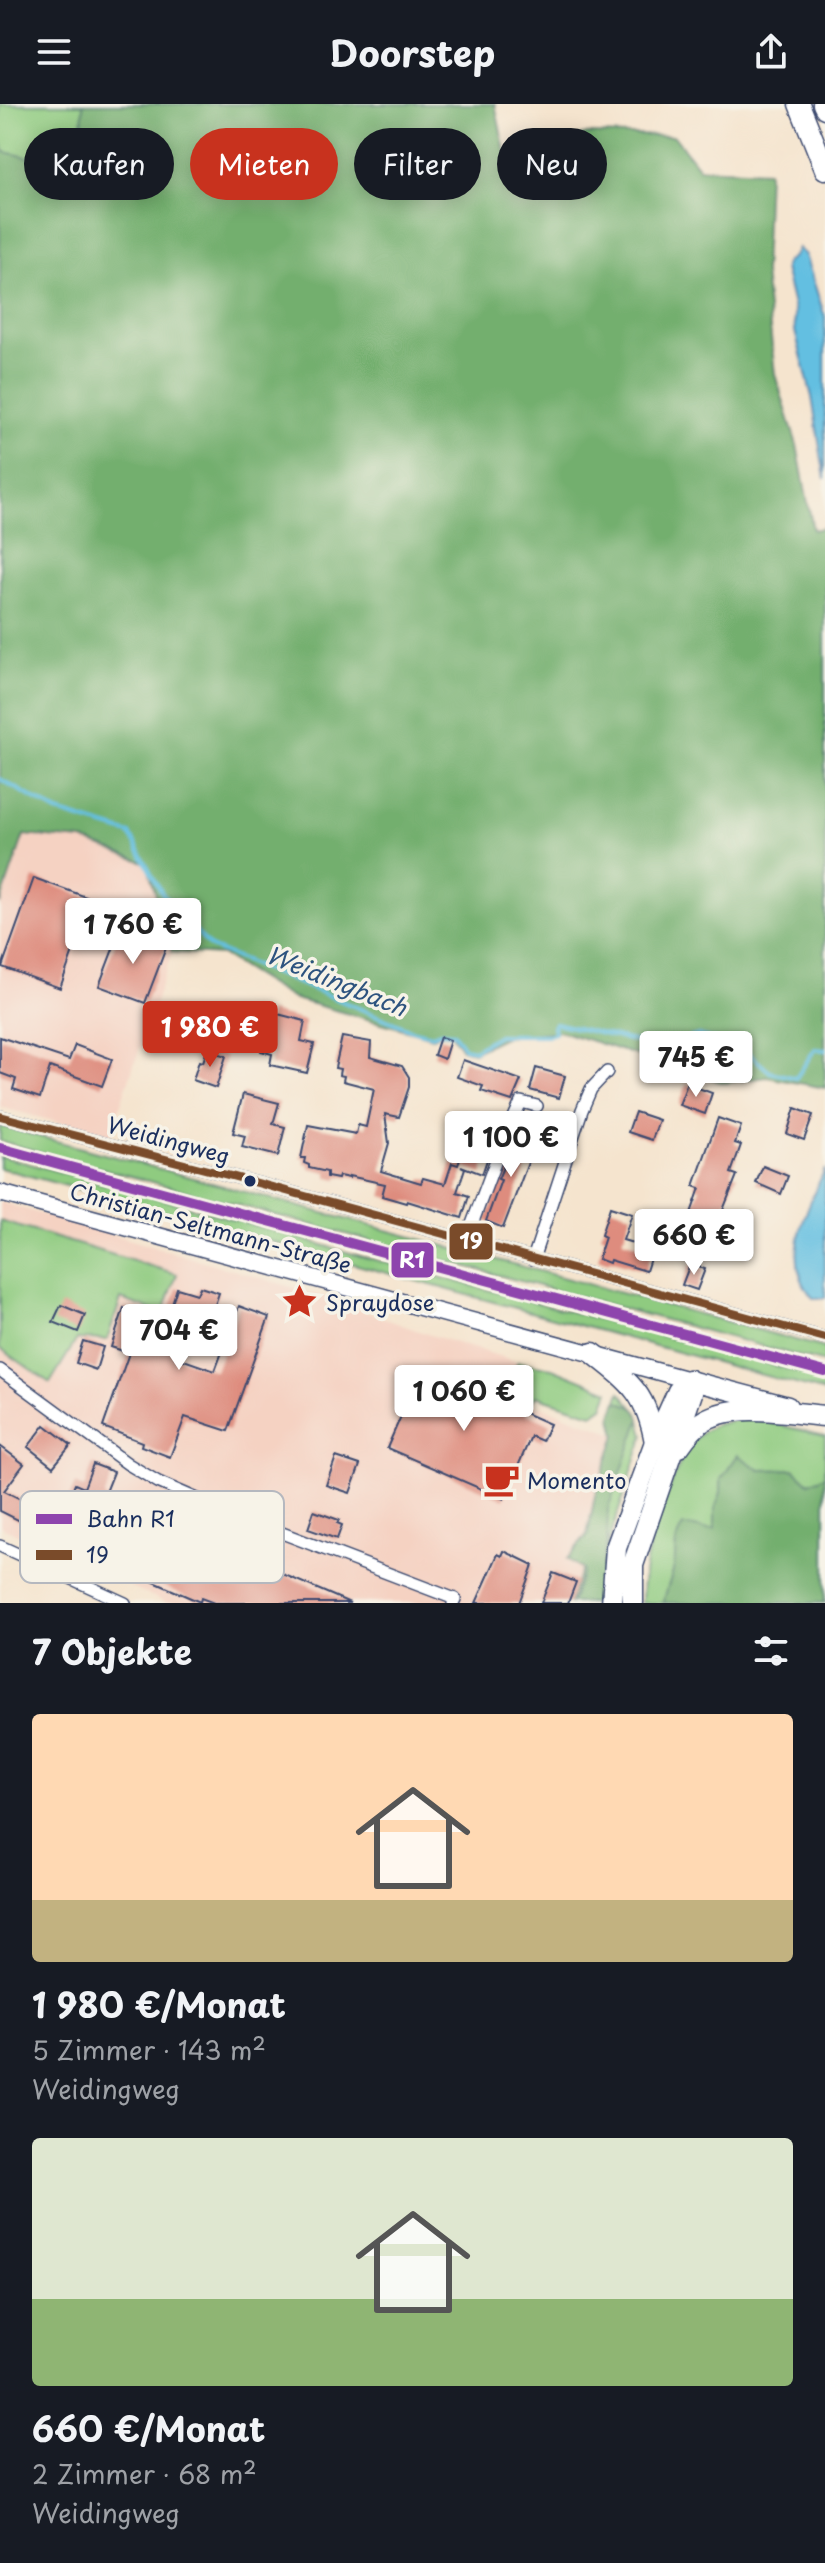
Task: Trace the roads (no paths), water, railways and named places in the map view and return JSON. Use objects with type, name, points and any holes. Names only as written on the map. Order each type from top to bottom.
[{"type":"highway","points":[[799,104],[825,169]]},
{"type":"highway","points":[[593,1353],[639,1393],[647,1409],[655,1442]]},
{"type":"highway","points":[[612,1603],[616,1548],[655,1442],[678,1391],[689,1380]]},
{"type":"highway","points":[[633,1603],[633,1565],[692,1393],[689,1380]]},
{"type":"highway","points":[[669,1460],[690,1432],[721,1413],[740,1410],[825,1416]]},
{"type":"main road","name":"Christian-Seltmann-Straße","points":[[0,1193],[689,1380]]},
{"type":"main road","points":[[689,1380],[825,1416]]},
{"type":"street","points":[[533,1259],[582,1110],[591,1089],[607,1072]]},
{"type":"street","points":[[466,1240],[521,1102],[537,1106]]},
{"type":"street","name":"Weidingweg","points":[[0,1116],[825,1338]]},
{"type":"street","points":[[0,1370],[128,1464],[179,1491]]},
{"type":"street","points":[[284,1534],[455,1599],[453,1603]]},
{"type":"street","points":[[1,1550],[20,1558]]},
{"type":"street","points":[[78,1583],[125,1603]]},
{"type":"water","points":[[798,248],[805,255],[825,317],[825,479],[812,397],[795,331],[794,310],[784,268]]},
{"type":"water","points":[[825,1169],[825,1298],[813,1298],[803,1283],[798,1267],[798,1251],[805,1217]]},
{"type":"waterway","name":"Weidingbach","points":[[0,779],[57,812],[130,834],[162,893],[210,947],[414,1031],[432,1035],[454,1033],[464,1048],[474,1050],[498,1035],[548,1035],[555,1033],[555,1023],[659,1047],[699,1035],[746,1051],[770,1072],[796,1078],[815,1049],[825,1050]]},
{"type":"rail line","name":"R1","points":[[0,1148],[825,1372]]},
{"type":"place","name":"Spraydose","points":[[300,1301]]},
{"type":"place","name":"Momento","points":[[501,1479]]}]
